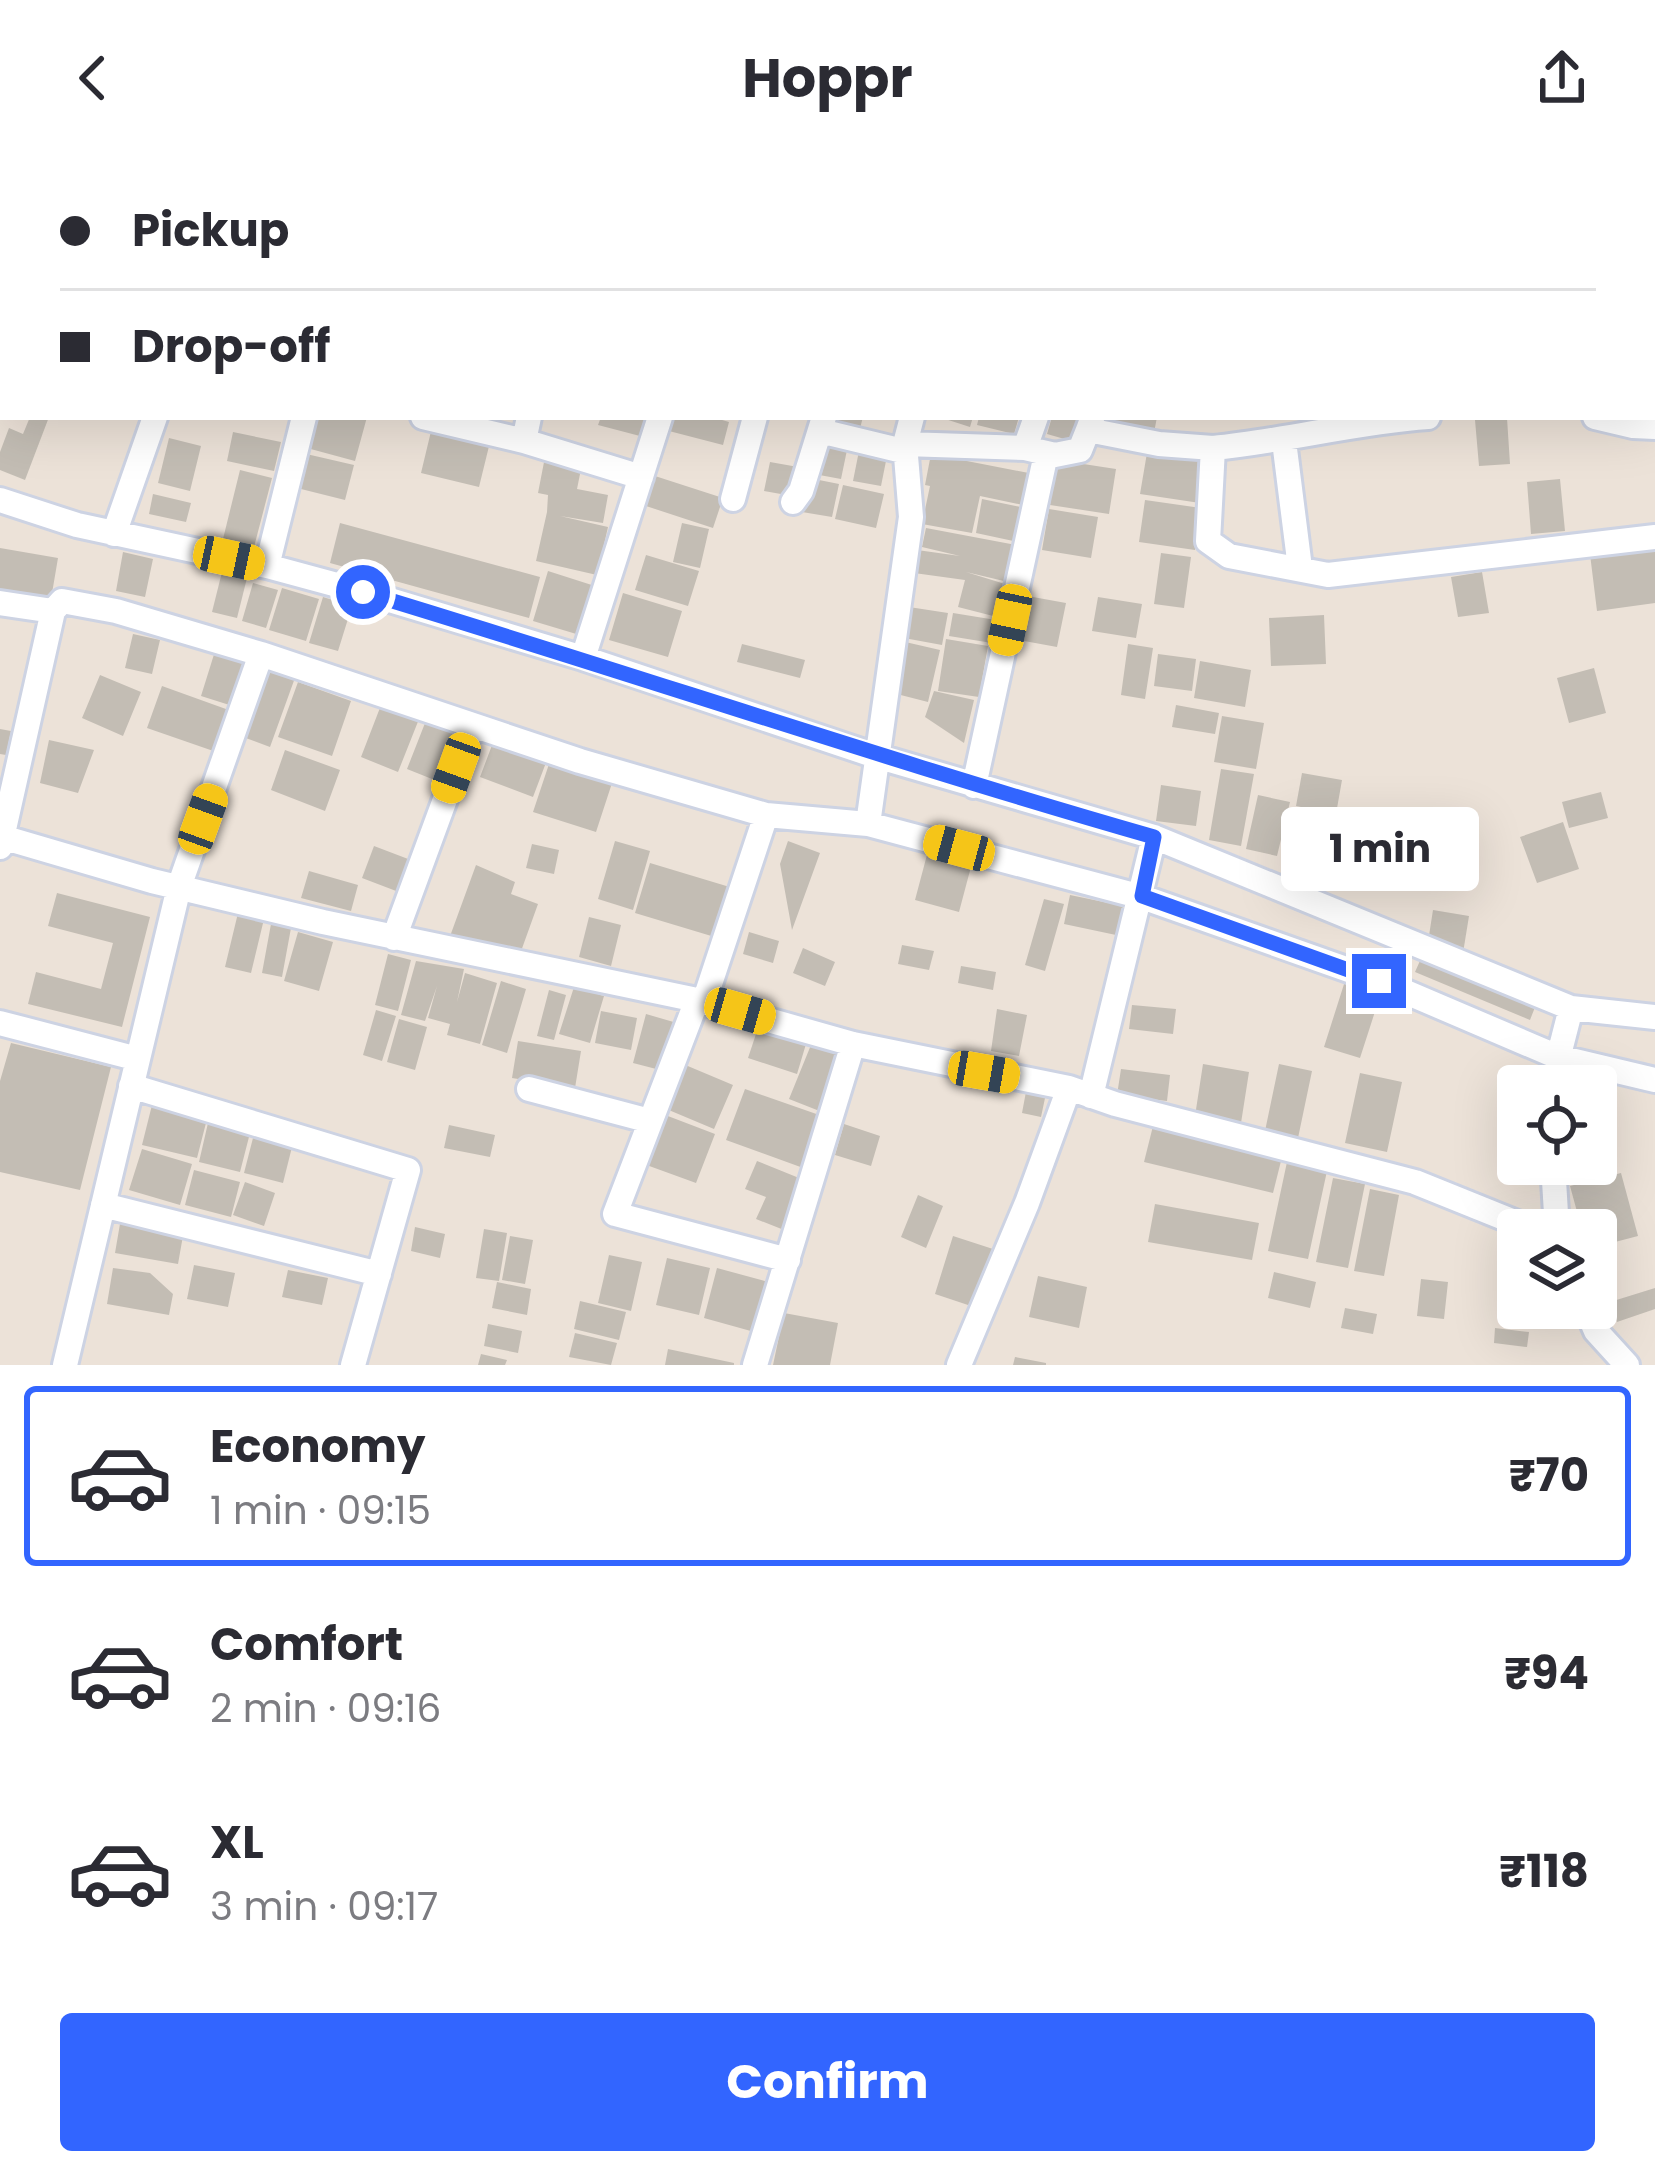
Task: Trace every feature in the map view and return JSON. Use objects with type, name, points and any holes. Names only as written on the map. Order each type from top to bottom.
[{"type":"street","points":[[114,534],[154,420]]},
{"type":"street","points":[[267,566],[303,420]]},
{"type":"street","points":[[449,420],[527,429],[641,477]]},
{"type":"street","points":[[583,658],[659,420]]},
{"type":"street","points":[[734,499],[754,420]]},
{"type":"street","points":[[868,824],[911,518],[906,448],[911,420]]},
{"type":"street","points":[[974,786],[1036,451],[1036,420]]},
{"type":"street","points":[[793,502],[801,491],[822,424],[906,448],[1076,454],[1090,424],[1159,444],[1213,448],[1284,441],[1391,420]]},
{"type":"street","points":[[1608,420],[1655,427]]},
{"type":"street","points":[[1284,441],[1300,568]]},
{"type":"street","points":[[1213,448],[1208,542],[1229,556],[1328,575],[1356,574],[1655,537]]},
{"type":"street","points":[[0,500],[114,534],[267,566],[583,658],[875,756],[1154,837],[1571,1008],[1655,1017]]},
{"type":"street","points":[[1497,1215],[1414,1182],[1080,1092],[853,1044],[701,1001],[394,938],[179,887],[2,829],[53,611],[62,601],[116,610],[766,815],[868,824],[1142,896],[1379,981],[1558,1057],[1655,1080]]},
{"type":"street","points":[[0,603],[53,611]]},
{"type":"street","points":[[65,1365],[179,887],[261,654]]},
{"type":"street","points":[[394,938],[472,726]]},
{"type":"street","points":[[766,815],[701,1001],[615,1214],[788,1260]]},
{"type":"street","points":[[959,1365],[1027,1202],[1080,1092],[1142,896],[1154,837]]},
{"type":"street","points":[[1556,1065],[1571,1008]]},
{"type":"street","points":[[0,1023],[138,1059]]},
{"type":"street","points":[[755,1365],[853,1044]]},
{"type":"street","points":[[131,1086],[408,1170],[353,1365]]},
{"type":"street","points":[[529,1089],[650,1121]]},
{"type":"street","points":[[103,1205],[379,1274]]},
{"type":"street","points":[[1596,1329],[1627,1365]]},
{"type":"building","points":[[29,420],[48,420],[25,480],[0,470],[0,452],[9,428],[23,434]]},
{"type":"building","points":[[315,420],[366,420],[355,461],[307,448]]},
{"type":"building","points":[[600,420],[644,420],[640,436],[598,425]]},
{"type":"building","points":[[672,420],[729,422],[723,445],[669,431]]},
{"type":"building","points":[[828,420],[862,420],[858,436],[826,429]]},
{"type":"building","points":[[978,420],[1018,420],[1014,434],[977,425]]},
{"type":"building","points":[[1051,420],[1081,420],[1075,442],[1047,434]]},
{"type":"building","points":[[1097,420],[1156,420],[1153,438],[1096,428]]},
{"type":"building","points":[[1475,420],[1507,420],[1510,464],[1479,466]]},
{"type":"building","points":[[433,423],[491,438],[479,487],[421,473]]},
{"type":"building","points":[[233,432],[281,442],[274,471],[227,461]]},
{"type":"building","points":[[169,438],[201,446],[190,491],[158,483]]},
{"type":"building","points":[[819,444],[847,450],[841,479],[814,474]]},
{"type":"building","points":[[1148,447],[1207,456],[1200,503],[1140,494]]},
{"type":"building","points":[[859,451],[887,456],[881,486],[853,481]]},
{"type":"building","points":[[302,453],[354,465],[345,500],[293,487]]},
{"type":"building","points":[[931,454],[1034,474],[1028,506],[980,496],[972,533],[922,524]]},
{"type":"building","points":[[545,457],[582,464],[577,489],[608,495],[603,523],[560,516],[608,527],[597,575],[536,561],[547,512],[548,495],[538,493]]},
{"type":"building","points":[[1057,460],[1116,469],[1109,514],[1050,505]]},
{"type":"building","points":[[770,462],[798,467],[792,496],[764,491]]},
{"type":"building","points":[[240,470],[272,478],[254,547],[223,539]]},
{"type":"building","points":[[655,476],[723,498],[713,528],[646,506]]},
{"type":"building","points":[[809,478],[839,484],[832,517],[802,512]]},
{"type":"building","points":[[1560,479],[1565,531],[1531,534],[1527,482]]},
{"type":"building","points":[[843,485],[884,494],[876,528],[835,519]]},
{"type":"building","points":[[153,494],[191,503],[186,522],[149,514]]},
{"type":"building","points":[[982,499],[1025,508],[1018,542],[976,533]]},
{"type":"building","points":[[1145,500],[1201,508],[1195,550],[1139,542]]},
{"type":"building","points":[[1049,509],[1098,517],[1091,558],[1042,550]]},
{"type":"building","points":[[340,523],[540,577],[529,618],[330,563]]},
{"type":"building","points":[[682,523],[709,529],[700,568],[673,562]]},
{"type":"building","points":[[926,528],[1016,545],[1008,582],[966,572],[1005,584],[997,617],[958,607],[965,580],[914,573],[917,550],[960,556],[922,547]]},
{"type":"building","points":[[1655,538],[1655,603],[1597,611],[1589,546]]},
{"type":"building","points":[[0,548],[58,558],[50,605],[0,596]]},
{"type":"building","points":[[123,552],[153,559],[145,597],[116,591]]},
{"type":"building","points":[[1161,553],[1191,557],[1184,608],[1154,604]]},
{"type":"building","points":[[646,555],[699,571],[688,606],[635,590]]},
{"type":"building","points":[[223,568],[248,574],[237,618],[212,612]]},
{"type":"building","points":[[548,571],[598,587],[583,636],[533,621]]},
{"type":"building","points":[[1482,572],[1489,613],[1458,617],[1451,577]]},
{"type":"building","points":[[253,583],[278,590],[266,628],[242,621]]},
{"type":"building","points":[[282,588],[319,599],[306,641],[269,630]]},
{"type":"building","points":[[623,593],[682,611],[668,657],[609,640]]},
{"type":"building","points":[[1022,595],[1066,603],[1057,647],[1013,639]]},
{"type":"building","points":[[323,597],[352,606],[338,651],[309,643]]},
{"type":"building","points":[[1098,597],[1142,604],[1136,638],[1092,631]]},
{"type":"building","points":[[909,607],[948,613],[942,645],[904,638]]},
{"type":"building","points":[[953,613],[996,620],[992,643],[949,636]]},
{"type":"building","points":[[1324,615],[1326,664],[1271,666],[1269,618]]},
{"type":"building","points":[[133,634],[160,640],[152,674],[125,668]]},
{"type":"building","points":[[946,639],[988,646],[979,697],[938,691]]},
{"type":"building","points":[[901,641],[940,650],[928,702],[889,692]]},
{"type":"building","points":[[742,644],[805,660],[800,678],[737,662]]},
{"type":"building","points":[[1128,644],[1153,648],[1145,699],[1121,695]]},
{"type":"building","points":[[216,648],[254,660],[239,708],[201,696]]},
{"type":"building","points":[[1158,654],[1196,659],[1192,691],[1154,686]]},
{"type":"building","points":[[1200,661],[1251,670],[1245,707],[1194,698]]},
{"type":"building","points":[[261,662],[296,675],[270,747],[235,734]]},
{"type":"building","points":[[1594,668],[1606,713],[1569,723],[1557,678]]},
{"type":"building","points":[[100,675],[141,692],[123,736],[82,718]]},
{"type":"building","points":[[298,682],[351,701],[332,756],[278,737]]},
{"type":"building","points":[[162,686],[237,713],[222,754],[147,728]]},
{"type":"building","points":[[934,691],[974,700],[964,743],[925,717]]},
{"type":"building","points":[[383,700],[421,714],[398,772],[361,757]]},
{"type":"building","points":[[1176,705],[1219,713],[1215,734],[1172,727]]},
{"type":"building","points":[[1222,716],[1264,723],[1256,769],[1214,762]]},
{"type":"building","points":[[427,718],[467,734],[447,785],[407,769]]},
{"type":"building","points":[[0,729],[11,731],[6,755],[0,754]]},
{"type":"building","points":[[49,740],[94,750],[78,793],[40,783]]},
{"type":"building","points":[[494,740],[547,760],[533,797],[480,777]]},
{"type":"building","points":[[285,750],[340,770],[325,811],[271,790]]},
{"type":"building","points":[[550,761],[613,780],[596,832],[533,812]]},
{"type":"building","points":[[1221,769],[1254,774],[1241,846],[1209,840]]},
{"type":"building","points":[[1302,773],[1342,780],[1336,814],[1296,806]]},
{"type":"building","points":[[1161,785],[1201,791],[1196,826],[1156,821]]},
{"type":"building","points":[[1601,792],[1608,818],[1569,828],[1562,802]]},
{"type":"building","points":[[1258,795],[1290,802],[1277,856],[1246,849]]},
{"type":"building","points":[[1292,810],[1319,815],[1309,873],[1282,868]]},
{"type":"building","points":[[1327,817],[1388,829],[1383,859],[1374,858],[1370,876],[1318,867]]},
{"type":"building","points":[[1563,822],[1579,869],[1537,883],[1520,837]]},
{"type":"building","points":[[615,841],[650,851],[633,910],[598,899]]},
{"type":"building","points":[[788,841],[820,853],[792,930],[780,864]]},
{"type":"building","points":[[532,844],[559,850],[554,874],[526,868]]},
{"type":"building","points":[[374,846],[416,862],[404,894],[362,878]]},
{"type":"building","points":[[928,851],[972,863],[959,912],[915,900]]},
{"type":"building","points":[[650,863],[733,888],[718,938],[635,913]]},
{"type":"building","points":[[476,865],[515,882],[511,894],[538,904],[520,954],[449,939]]},
{"type":"building","points":[[309,871],[358,885],[351,911],[301,898]]},
{"type":"building","points":[[57,893],[150,917],[122,1027],[28,1004],[36,972],[101,989],[113,943],[48,926]]},
{"type":"building","points":[[1070,895],[1123,906],[1116,935],[1064,924]]},
{"type":"building","points":[[1044,899],[1064,904],[1045,971],[1025,965]]},
{"type":"building","points":[[1433,910],[1469,916],[1463,953],[1428,942]]},
{"type":"building","points":[[238,913],[264,919],[251,973],[225,967]]},
{"type":"building","points":[[589,917],[621,925],[611,966],[579,957]]},
{"type":"building","points":[[271,924],[291,928],[282,977],[262,973]]},
{"type":"building","points":[[298,932],[333,942],[319,991],[284,981]]},
{"type":"building","points":[[749,932],[779,941],[773,963],[743,954]]},
{"type":"building","points":[[902,945],[934,951],[929,970],[898,964]]},
{"type":"building","points":[[803,948],[835,962],[825,986],[793,973]]},
{"type":"building","points":[[388,954],[411,960],[398,1011],[375,1005]]},
{"type":"building","points":[[1423,954],[1537,1002],[1530,1020],[1415,972]]},
{"type":"building","points":[[416,961],[464,969],[457,1002],[465,973],[497,983],[480,1044],[447,1035],[450,1024],[428,1018],[437,986],[425,1021],[401,1015]]},
{"type":"building","points":[[961,966],[996,972],[993,990],[958,983]]},
{"type":"building","points":[[501,981],[526,989],[507,1053],[482,1045]]},
{"type":"building","points":[[1345,981],[1381,993],[1360,1058],[1324,1047]]},
{"type":"building","points":[[574,987],[604,996],[590,1043],[559,1034]]},
{"type":"building","points":[[549,990],[566,995],[554,1040],[537,1036]]},
{"type":"building","points":[[1132,1005],[1176,1009],[1173,1034],[1129,1029]]},
{"type":"building","points":[[997,1009],[1027,1015],[1019,1056],[991,1051]]},
{"type":"building","points":[[376,1010],[396,1016],[382,1061],[363,1055]]},
{"type":"building","points":[[601,1011],[637,1018],[631,1050],[595,1043]]},
{"type":"building","points":[[646,1014],[677,1023],[664,1071],[633,1063]]},
{"type":"building","points":[[399,1019],[427,1027],[415,1070],[387,1062]]},
{"type":"building","points":[[758,1028],[806,1044],[797,1074],[748,1058]]},
{"type":"building","points":[[813,1040],[845,1053],[822,1112],[789,1099]]},
{"type":"building","points":[[518,1041],[581,1051],[575,1088],[512,1078]]},
{"type":"building","points":[[11,1043],[111,1067],[80,1190],[0,1172],[0,1081]]},
{"type":"building","points":[[683,1064],[733,1085],[714,1129],[664,1108]]},
{"type":"building","points":[[1203,1064],[1249,1072],[1241,1123],[1195,1116]]},
{"type":"building","points":[[1279,1064],[1312,1071],[1298,1138],[1265,1131]]},
{"type":"building","points":[[1121,1069],[1170,1075],[1167,1101],[1117,1095]]},
{"type":"building","points":[[1360,1073],[1402,1082],[1387,1152],[1345,1143]]},
{"type":"building","points":[[1028,1081],[1048,1084],[1041,1117],[1022,1113]]},
{"type":"building","points":[[745,1089],[825,1117],[806,1169],[726,1140]]},
{"type":"building","points":[[152,1105],[207,1119],[197,1158],[142,1145]]},
{"type":"building","points":[[660,1113],[715,1134],[696,1183],[641,1163]]},
{"type":"building","points":[[1154,1122],[1283,1153],[1273,1193],[1144,1162]]},
{"type":"building","points":[[208,1123],[250,1133],[240,1172],[199,1162]]},
{"type":"building","points":[[844,1124],[880,1136],[871,1166],[835,1155]]},
{"type":"building","points":[[449,1125],[495,1135],[490,1157],[444,1148]]},
{"type":"building","points":[[253,1138],[292,1147],[283,1183],[244,1173]]},
{"type":"building","points":[[142,1149],[192,1164],[180,1205],[129,1190]]},
{"type":"building","points":[[757,1161],[804,1180],[784,1230],[756,1219],[766,1197],[745,1189]]},
{"type":"building","points":[[1287,1162],[1327,1171],[1308,1259],[1268,1251]]},
{"type":"building","points":[[194,1170],[240,1182],[231,1217],[185,1205]]},
{"type":"building","points":[[1621,1173],[1638,1236],[1617,1242],[1617,1209],[1576,1209],[1570,1186],[1617,1185]]},
{"type":"building","points":[[1333,1178],[1365,1184],[1348,1268],[1316,1262]]},
{"type":"building","points":[[245,1182],[275,1193],[264,1226],[233,1215]]},
{"type":"building","points":[[1370,1189],[1399,1195],[1384,1276],[1354,1271]]},
{"type":"building","points":[[918,1195],[943,1206],[926,1248],[901,1237]]},
{"type":"building","points":[[1155,1204],[1259,1223],[1252,1260],[1148,1242]]},
{"type":"building","points":[[121,1218],[184,1230],[178,1264],[115,1253]]},
{"type":"building","points":[[415,1227],[445,1234],[440,1258],[411,1251]]},
{"type":"building","points":[[484,1229],[507,1233],[499,1281],[476,1278]]},
{"type":"building","points":[[510,1236],[533,1240],[525,1284],[502,1280]]},
{"type":"building","points":[[953,1236],[993,1249],[974,1307],[935,1294]]},
{"type":"building","points":[[609,1255],[642,1262],[631,1311],[598,1303]]},
{"type":"building","points":[[667,1258],[710,1268],[699,1315],[656,1305]]},
{"type":"building","points":[[194,1265],[235,1273],[228,1307],[187,1299]]},
{"type":"building","points":[[113,1268],[150,1273],[173,1294],[169,1315],[107,1304]]},
{"type":"building","points":[[717,1268],[772,1283],[758,1333],[704,1318]]},
{"type":"building","points":[[288,1270],[328,1278],[322,1305],[282,1297]]},
{"type":"building","points":[[1274,1272],[1316,1282],[1310,1308],[1268,1298]]},
{"type":"building","points":[[1038,1276],[1087,1287],[1079,1328],[1029,1317]]},
{"type":"building","points":[[1421,1279],[1448,1282],[1444,1319],[1417,1316]]},
{"type":"building","points":[[497,1282],[531,1289],[527,1315],[492,1308]]},
{"type":"building","points":[[1655,1288],[1655,1309],[1617,1322],[1617,1300]]},
{"type":"building","points":[[580,1301],[626,1312],[619,1340],[574,1329]]},
{"type":"building","points":[[1345,1308],[1377,1314],[1373,1334],[1341,1328]]},
{"type":"building","points":[[784,1313],[838,1323],[830,1365],[773,1365]]},
{"type":"building","points":[[488,1324],[522,1331],[518,1353],[484,1346]]},
{"type":"building","points":[[1495,1328],[1529,1332],[1527,1347],[1494,1343]]},
{"type":"building","points":[[575,1333],[617,1343],[611,1365],[569,1357]]},
{"type":"building","points":[[668,1349],[734,1363],[734,1365],[665,1365]]},
{"type":"building","points":[[481,1354],[507,1360],[505,1365],[478,1365]]},
{"type":"building","points":[[1015,1357],[1046,1363],[1046,1365],[1013,1365]]},
{"type":"route","points":[[363,592],[583,658],[875,756],[1154,837],[1142,896],[1379,981]]}]
